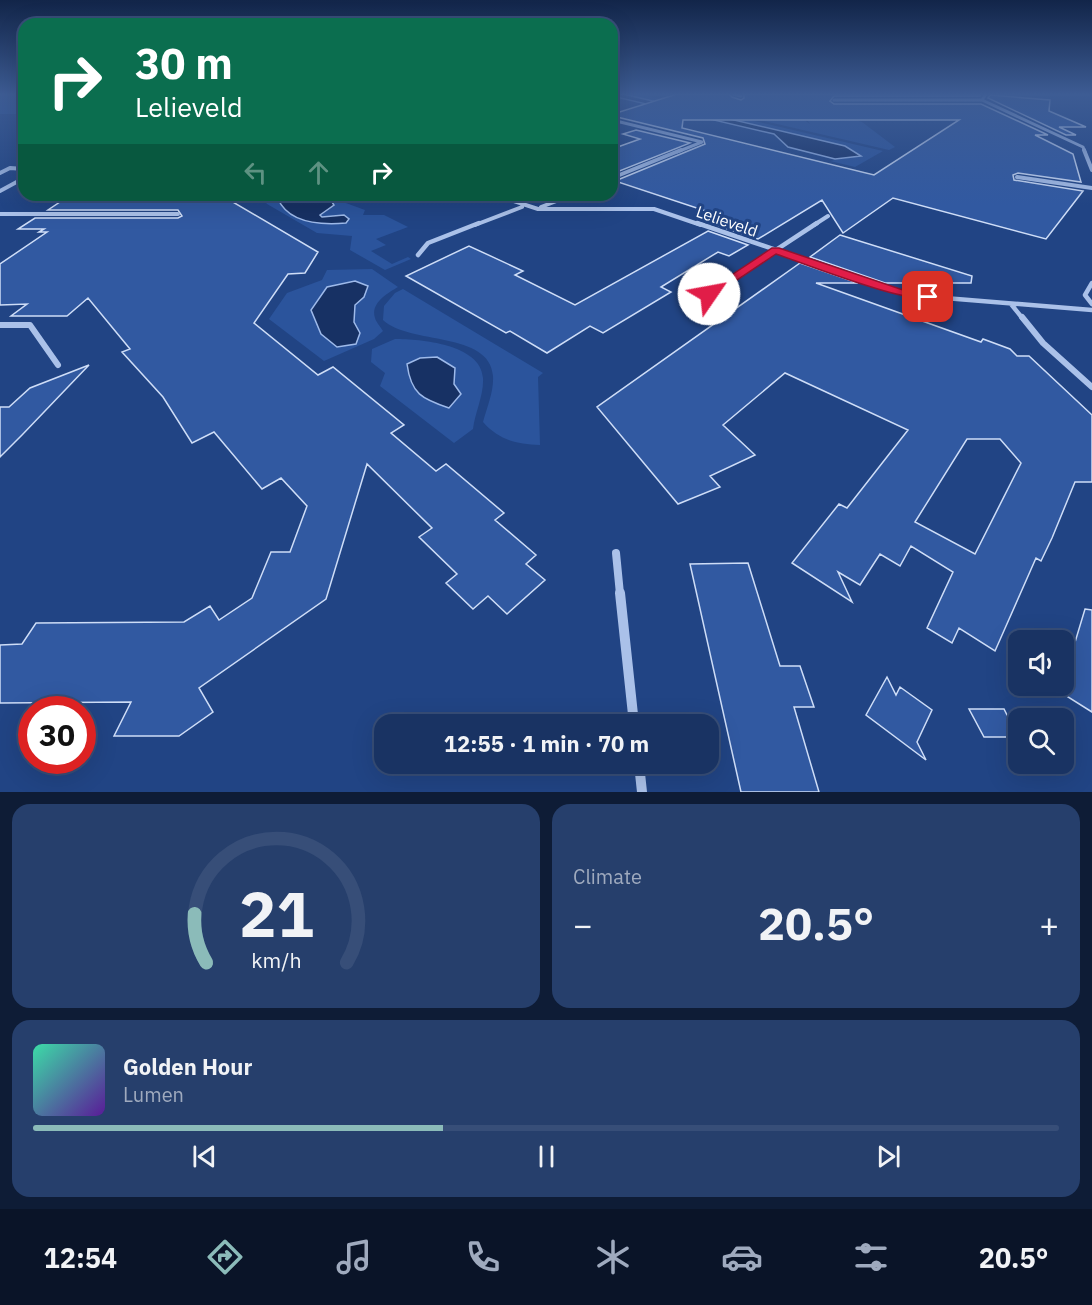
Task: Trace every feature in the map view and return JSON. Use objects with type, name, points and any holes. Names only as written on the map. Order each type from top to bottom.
[{"type":"street","points":[[618,176],[702,142],[657,131]]},
{"type":"street","points":[[1049,131],[1083,147],[1092,170]]},
{"type":"street","points":[[0,173],[10,168],[18,169]]},
{"type":"street","points":[[1017,177],[1092,188]]},
{"type":"street","points":[[0,191],[18,181]]},
{"type":"street","points":[[13,184],[18,184]]},
{"type":"street","name":"Lelieveld","points":[[510,201],[538,209],[654,209],[908,295],[1092,310]]},
{"type":"street","points":[[538,209],[557,201]]},
{"type":"street","points":[[418,255],[428,243],[523,206]]},
{"type":"street","points":[[0,214],[178,214]]},
{"type":"street","points":[[709,294],[828,216]]},
{"type":"street","points":[[1092,283],[1085,295],[1092,304]]},
{"type":"street","points":[[1011,304],[1043,344],[1092,387]]},
{"type":"street","points":[[0,325],[30,325],[58,365]]},
{"type":"street","points":[[616,553],[633,714]]},
{"type":"street","points":[[640,774],[642,792]]},
{"type":"shaded area","points":[[761,131],[781,131],[845,146],[861,156],[835,159],[788,147],[774,134]]},
{"type":"shaded area","points":[[781,131],[797,131],[883,151],[855,167],[830,161],[859,156],[845,146]]},
{"type":"shaded area","points":[[807,131],[874,131],[895,147],[889,150]]},
{"type":"shaded area","points":[[265,201],[343,201],[365,210],[363,215],[384,215],[408,227],[376,239],[386,245],[371,251],[392,264],[408,257],[411,259],[385,270],[350,250],[352,236],[317,233]]},
{"type":"shaded area","points":[[279,201],[331,201],[334,205],[320,215],[322,217],[344,215],[349,219],[346,223],[317,223],[298,218],[283,207]]},
{"type":"shaded area","points":[[372,269],[398,287],[377,303],[374,313],[383,331],[374,339],[324,361],[269,319],[287,293],[322,280],[327,270]]},
{"type":"shaded area","points":[[355,281],[368,286],[364,297],[355,305],[354,322],[360,333],[356,344],[337,347],[321,334],[311,310],[327,287]]},
{"type":"shaded area","points":[[403,289],[543,373],[538,377],[540,445],[508,440],[495,433],[483,422],[493,376],[488,362],[478,352],[447,340],[395,328],[383,320],[384,306],[395,293]]},
{"type":"shaded area","points":[[395,339],[419,340],[448,346],[472,358],[480,367],[483,384],[473,429],[454,443],[380,386],[385,373],[371,362],[372,349]]},
{"type":"shaded area","points":[[437,357],[455,368],[454,384],[461,394],[449,408],[419,394],[409,374],[407,364],[420,358]]},
{"type":"building","points":[[640,131],[690,143],[618,172],[618,147],[640,139],[623,134]]},
{"type":"building","points":[[674,131],[694,131],[874,175],[942,131],[1039,131],[1048,135],[1035,135],[1073,154],[1081,182],[1018,173],[1013,175],[1014,180],[1083,191],[1046,239],[893,198],[843,233],[822,200],[758,239],[719,226],[730,219],[618,182],[618,180],[705,144],[703,138]]},
{"type":"building","points":[[1057,131],[1067,131],[1076,135],[1066,135]]},
{"type":"building","points":[[62,201],[231,201],[318,252],[305,273],[288,274],[254,323],[318,375],[333,367],[404,425],[391,433],[436,471],[446,464],[504,513],[495,520],[536,555],[526,564],[545,580],[507,614],[488,596],[473,609],[446,583],[457,574],[419,537],[432,528],[367,464],[326,599],[199,688],[213,712],[179,736],[114,736],[131,702],[96,702],[96,696],[18,696],[18,703],[0,703],[0,645],[22,644],[36,623],[184,622],[210,606],[219,620],[252,598],[271,552],[290,552],[307,506],[281,478],[262,489],[214,432],[192,443],[163,397],[122,352],[130,349],[88,298],[67,316],[11,316],[27,304],[0,305],[0,264],[47,232],[39,232],[44,229],[18,229],[35,218],[178,218],[182,216],[178,210],[48,210]]},
{"type":"building","points":[[708,231],[748,245],[729,256],[718,252],[661,287],[671,292],[603,333],[590,326],[547,353],[510,331],[506,333],[406,276],[469,246],[523,271],[515,275],[575,305]]},
{"type":"building","points":[[840,235],[972,276],[971,283],[885,283],[810,257]]},
{"type":"building","points":[[800,263],[858,283],[816,283],[981,342],[983,339],[1010,349],[1017,356],[1029,356],[1092,415],[1092,482],[1075,482],[1052,538],[1041,561],[1036,558],[995,651],[959,628],[952,643],[927,628],[953,572],[911,546],[900,566],[880,554],[860,585],[838,572],[852,602],[792,563],[839,504],[847,508],[908,430],[785,373],[723,425],[755,455],[710,476],[720,487],[678,504],[597,407]],"holes":[[[967,439],[1000,439],[1021,463],[975,554],[915,522]]]},
{"type":"building","points":[[89,365],[0,457],[0,407],[9,407],[30,388]]},
{"type":"building","points":[[748,563],[780,666],[800,666],[814,707],[794,707],[819,792],[741,792],[690,564]]},
{"type":"building","points":[[1085,609],[1092,610],[1092,712],[1066,696],[1074,696],[1074,646]]},
{"type":"building","points":[[887,677],[896,695],[900,687],[932,710],[917,742],[926,760],[866,715]]},
{"type":"building","points":[[969,709],[1004,709],[1008,717],[1008,737],[984,737]]},
{"type":"route","points":[[709,294],[775,250],[908,295],[928,297]]}]
